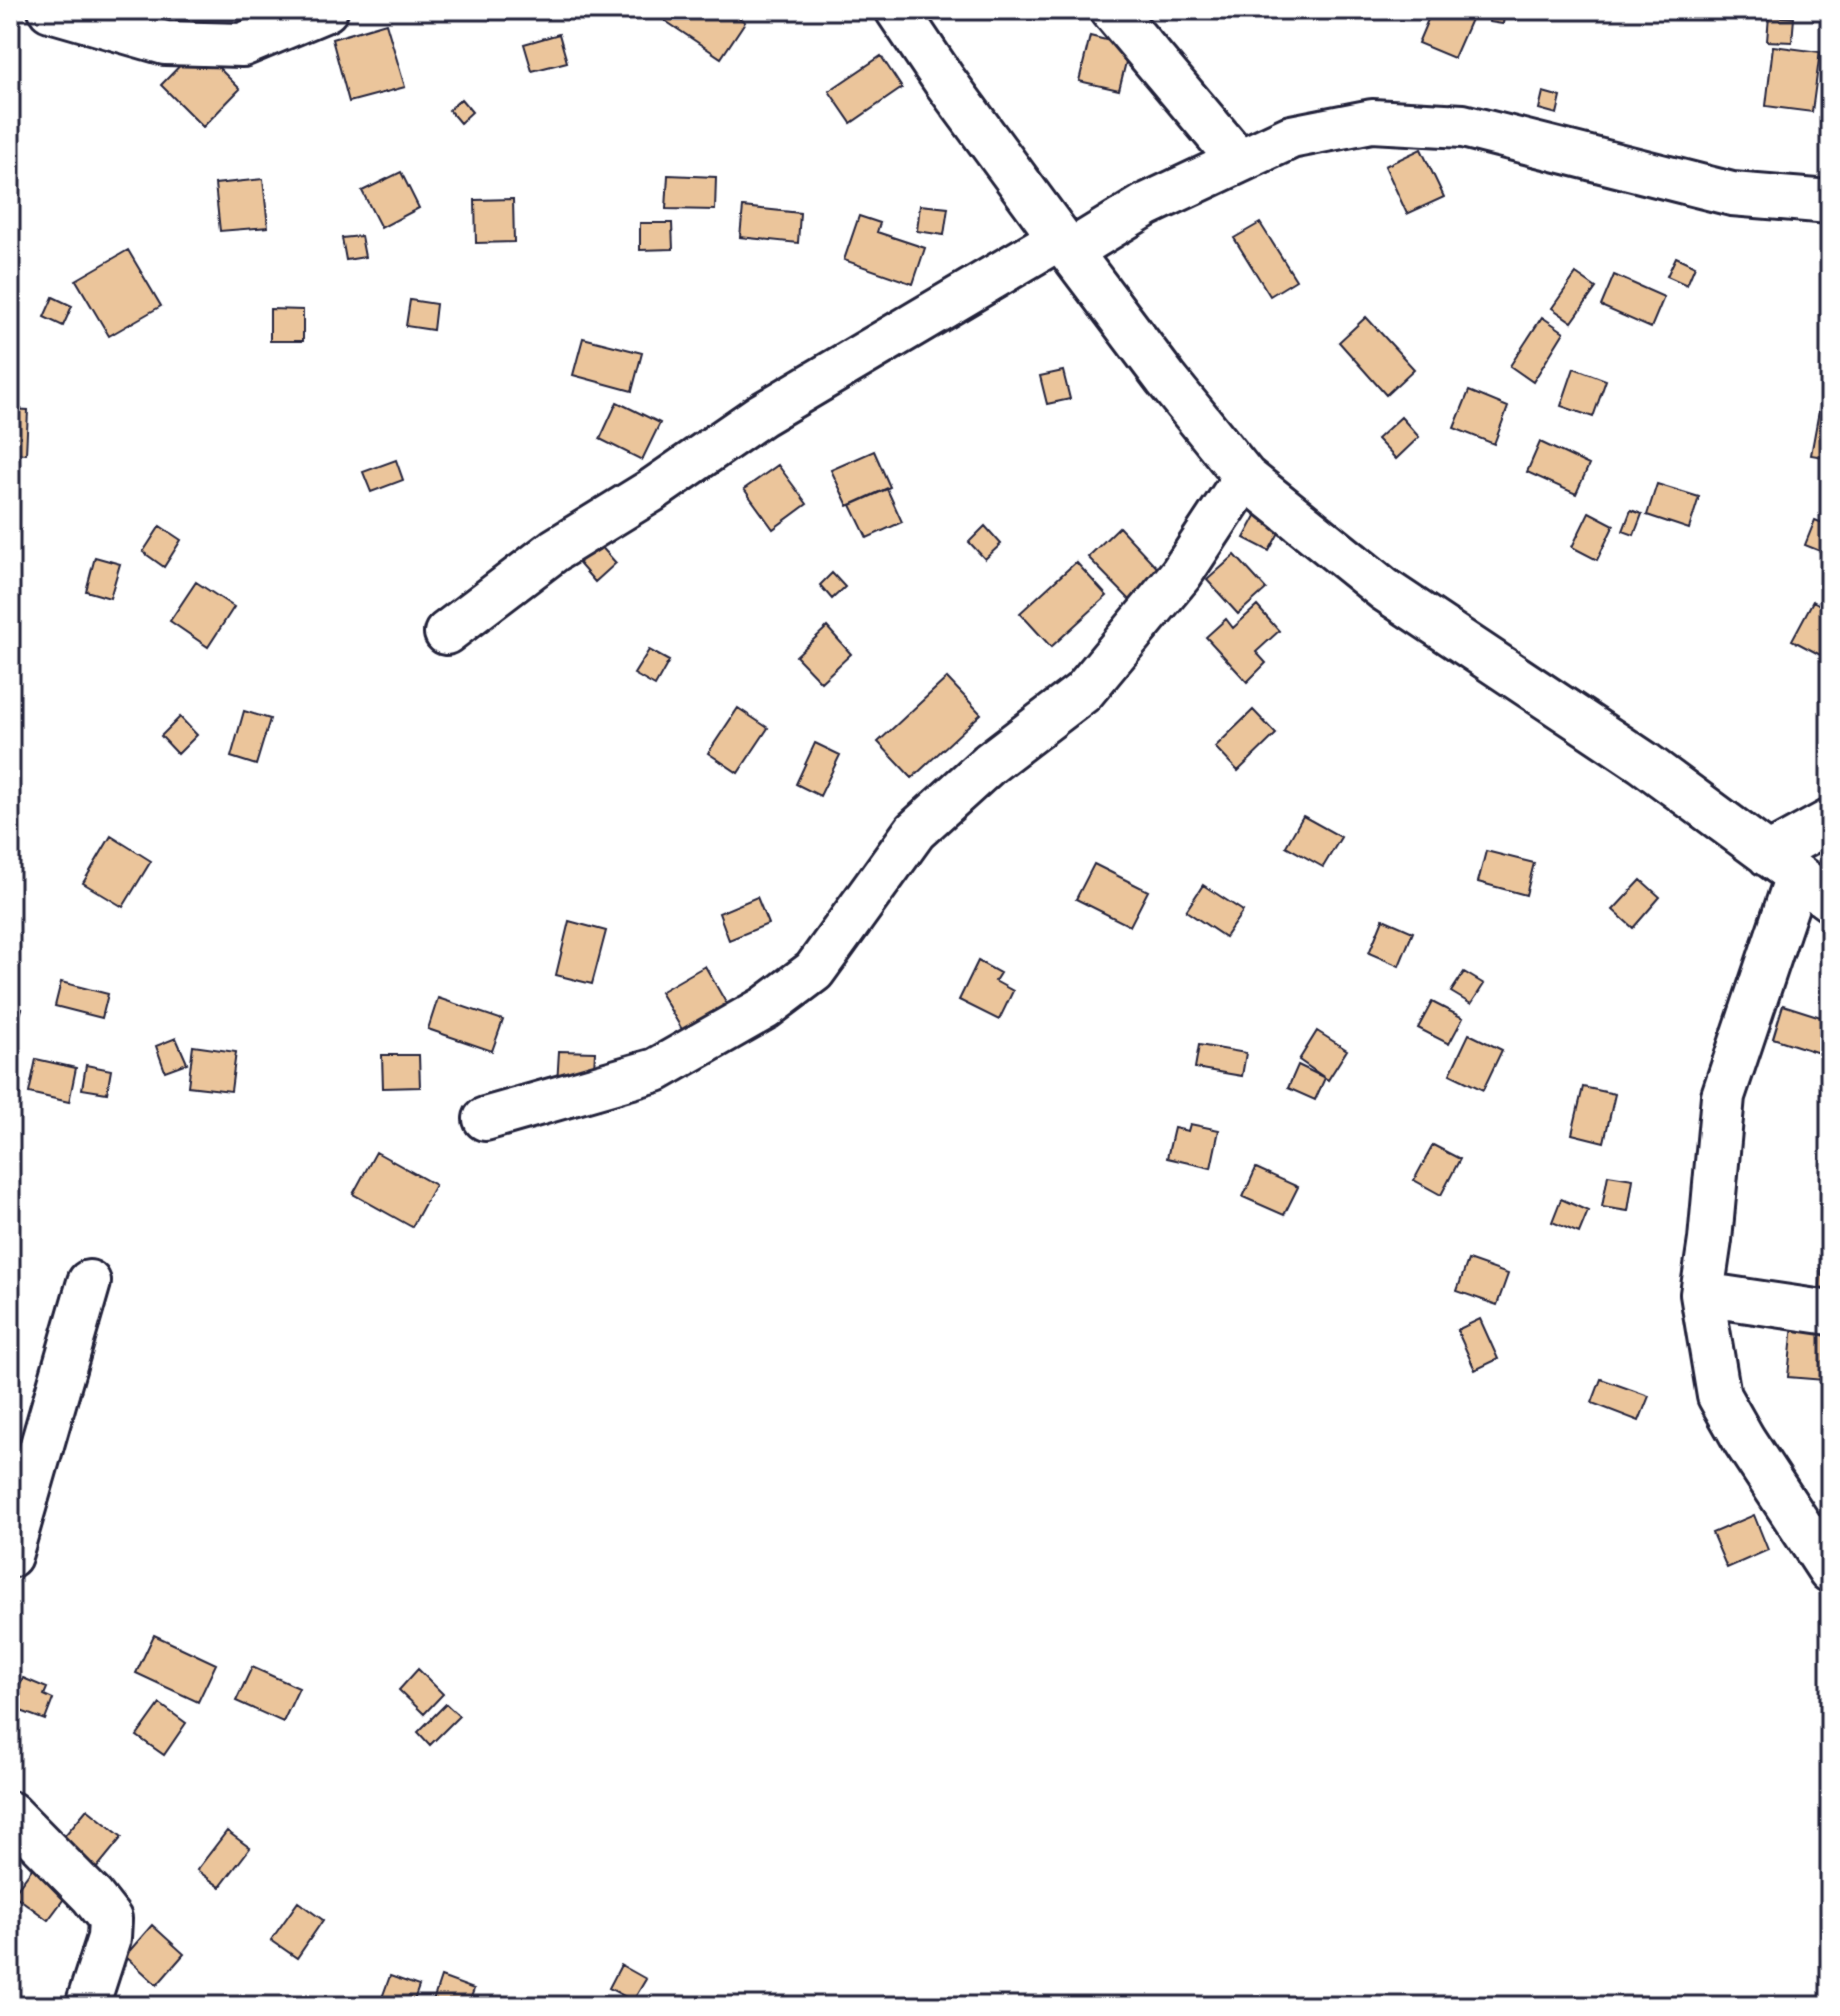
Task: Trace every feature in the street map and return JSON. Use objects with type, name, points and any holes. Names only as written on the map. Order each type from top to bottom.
[{"type":"street","points":[[50,10],[165,43],[242,45],[326,10]]},
{"type":"street","points":[[897,10],[944,80],[1066,245],[1166,379],[1245,477],[1385,590],[1643,762],[1798,877]]},
{"type":"street","points":[[1112,10],[1239,161]]},
{"type":"street","points":[[446,633],[555,550],[651,491],[761,415],[1066,245],[1291,137],[1372,121],[1463,126],[1732,194],[1830,202]]},
{"type":"street","points":[[485,1119],[656,1070],[765,1008],[814,971],[915,831],[990,763],[1083,692],[1181,574],[1245,477]]},
{"type":"street","points":[[1830,821],[1798,877],[1723,1096],[1702,1294],[1719,1396],[1744,1440],[1830,1571]]},
{"type":"street","points":[[10,1556],[89,1282]]},
{"type":"street","points":[[1702,1294],[1830,1313]]},
{"type":"street","points":[[10,1813],[92,1896],[110,1919],[109,1938],[87,2006]]},
{"type":"building","points":[[653,10],[727,10],[745,22],[721,58]]},
{"type":"building","points":[[1432,10],[1456,10],[1472,17],[1454,58],[1418,43]]},
{"type":"building","points":[[1490,10],[1505,10],[1503,24],[1489,22]]},
{"type":"building","points":[[1712,10],[1750,10],[1748,20]]},
{"type":"building","points":[[1769,16],[1794,18],[1792,42],[1767,41]]},
{"type":"building","points":[[386,23],[405,87],[349,102],[332,39]]},
{"type":"building","points":[[559,34],[567,62],[532,71],[524,44]]},
{"type":"building","points":[[1090,36],[1130,46],[1119,90],[1079,81]]},
{"type":"building","points":[[1773,46],[1820,52],[1812,112],[1766,106]]},
{"type":"building","points":[[198,47],[240,89],[203,127],[161,85]]},
{"type":"building","points":[[881,56],[902,88],[851,123],[829,91]]},
{"type":"building","points":[[1826,73],[1830,74],[1830,109],[1823,108]]},
{"type":"building","points":[[1543,92],[1561,97],[1557,114],[1539,109]]},
{"type":"building","points":[[461,99],[472,112],[460,123],[449,110]]},
{"type":"building","points":[[1421,149],[1444,197],[1407,214],[1385,166]]},
{"type":"building","points":[[401,172],[419,208],[381,228],[362,191]]},
{"type":"building","points":[[668,175],[716,177],[715,210],[666,209]]},
{"type":"building","points":[[263,179],[268,227],[220,231],[215,184]]},
{"type":"building","points":[[513,199],[514,242],[476,243],[475,200]]},
{"type":"building","points":[[920,205],[948,208],[944,235],[917,231]]},
{"type":"building","points":[[743,207],[800,213],[798,243],[740,237]]},
{"type":"building","points":[[859,216],[880,223],[877,232],[925,248],[913,284],[844,260]]},
{"type":"building","points":[[640,223],[672,223],[673,249],[640,250]]},
{"type":"building","points":[[1260,223],[1296,280],[1270,296],[1234,238]]},
{"type":"building","points":[[361,236],[365,257],[346,260],[342,238]]},
{"type":"building","points":[[128,250],[161,306],[109,336],[76,280]]},
{"type":"building","points":[[1676,257],[1695,266],[1687,285],[1667,276]]},
{"type":"building","points":[[1576,274],[1596,288],[1572,322],[1552,308]]},
{"type":"building","points":[[1614,275],[1664,297],[1651,328],[1601,306]]},
{"type":"building","points":[[53,297],[72,306],[63,326],[44,317]]},
{"type":"building","points":[[410,300],[436,304],[433,330],[406,326]]},
{"type":"building","points":[[270,309],[303,310],[303,341],[270,341]]},
{"type":"building","points":[[1366,317],[1414,369],[1386,395],[1339,342]]},
{"type":"building","points":[[1542,317],[1564,332],[1533,382],[1510,366]]},
{"type":"building","points":[[583,338],[642,353],[632,391],[573,375]]},
{"type":"building","points":[[1574,368],[1606,380],[1593,417],[1561,406]]},
{"type":"building","points":[[1063,371],[1070,399],[1047,404],[1040,376]]},
{"type":"building","points":[[1823,389],[1830,391],[1830,458],[1811,455]]},
{"type":"building","points":[[1469,391],[1508,407],[1494,444],[1454,428]]},
{"type":"building","points":[[617,402],[660,423],[642,460],[600,439]]},
{"type":"building","points":[[10,409],[28,410],[26,454],[10,453]]},
{"type":"building","points":[[1401,417],[1419,437],[1396,459],[1377,439]]},
{"type":"building","points":[[1540,442],[1589,465],[1576,494],[1527,472]]},
{"type":"building","points":[[874,451],[890,487],[848,506],[831,470]]},
{"type":"building","points":[[396,460],[403,480],[371,492],[363,472]]},
{"type":"building","points":[[778,465],[807,504],[773,529],[744,489]]},
{"type":"building","points":[[1657,484],[1699,497],[1689,529],[1647,515]]},
{"type":"building","points":[[887,489],[902,522],[867,538],[851,505]]},
{"type":"building","points":[[1263,503],[1288,516],[1269,551],[1244,538]]},
{"type":"building","points":[[1631,510],[1642,514],[1634,535],[1623,531]]},
{"type":"building","points":[[1589,512],[1614,525],[1597,560],[1572,547]]},
{"type":"building","points":[[1815,520],[1830,526],[1830,555],[1805,545]]},
{"type":"building","points":[[160,526],[181,540],[164,567],[143,552]]},
{"type":"building","points":[[985,526],[1001,544],[985,559],[969,542]]},
{"type":"building","points":[[1119,527],[1164,575],[1134,604],[1088,557]]},
{"type":"building","points":[[589,533],[616,563],[595,582],[569,552]]},
{"type":"building","points":[[1235,555],[1266,589],[1238,614],[1207,580]]},
{"type":"building","points":[[95,557],[120,564],[110,598],[86,591]]},
{"type":"building","points":[[1076,562],[1107,596],[1051,647],[1020,613]]},
{"type":"building","points":[[832,573],[845,587],[832,599],[820,585]]},
{"type":"building","points":[[196,582],[234,607],[208,647],[170,621]]},
{"type":"building","points":[[1813,601],[1830,611],[1830,660],[1792,640]]},
{"type":"building","points":[[1257,606],[1279,631],[1256,652],[1266,663],[1247,682],[1206,637],[1226,619],[1233,628]]},
{"type":"building","points":[[827,627],[851,654],[821,682],[796,656]]},
{"type":"building","points":[[649,650],[669,661],[655,686],[634,674]]},
{"type":"building","points":[[947,678],[981,714],[912,778],[878,742]]},
{"type":"building","points":[[738,708],[768,728],[738,773],[708,753]]},
{"type":"building","points":[[1253,710],[1276,734],[1238,771],[1215,747]]},
{"type":"building","points":[[244,711],[270,719],[256,765],[231,757]]},
{"type":"building","points":[[180,717],[197,735],[178,754],[161,736]]},
{"type":"building","points":[[815,743],[840,755],[820,796],[796,784]]},
{"type":"building","points":[[1303,816],[1341,837],[1323,867],[1286,846]]},
{"type":"building","points":[[111,836],[151,861],[123,907],[83,883]]},
{"type":"building","points":[[1486,851],[1534,863],[1526,895],[1478,882]]},
{"type":"building","points":[[1094,864],[1148,891],[1130,926],[1076,899]]},
{"type":"building","points":[[1641,880],[1660,897],[1633,928],[1613,910]]},
{"type":"building","points":[[1203,885],[1243,911],[1225,937],[1186,911]]},
{"type":"building","points":[[757,897],[768,924],[729,940],[719,913]]},
{"type":"building","points":[[1383,919],[1413,932],[1399,966],[1369,953]]},
{"type":"building","points":[[569,921],[606,931],[592,984],[556,975]]},
{"type":"building","points":[[978,961],[1000,973],[995,981],[1013,991],[999,1020],[959,1000]]},
{"type":"building","points":[[705,966],[729,1008],[684,1033],[660,992]]},
{"type":"building","points":[[1464,972],[1484,984],[1471,1004],[1451,992]]},
{"type":"building","points":[[61,982],[108,994],[102,1018],[55,1006]]},
{"type":"building","points":[[438,998],[503,1020],[492,1051],[428,1029]]},
{"type":"building","points":[[1432,1002],[1463,1018],[1449,1044],[1418,1028]]},
{"type":"building","points":[[10,1005],[22,1009],[10,1043]]},
{"type":"building","points":[[1783,1005],[1830,1020],[1819,1053],[1773,1038]]},
{"type":"building","points":[[1317,1031],[1347,1050],[1328,1080],[1299,1060]]},
{"type":"building","points":[[1469,1034],[1502,1050],[1483,1090],[1450,1074]]},
{"type":"building","points":[[176,1038],[187,1063],[165,1071],[156,1046]]},
{"type":"building","points":[[1199,1045],[1246,1053],[1242,1076],[1195,1068]]},
{"type":"building","points":[[193,1046],[236,1052],[231,1091],[188,1086]]},
{"type":"building","points":[[559,1051],[595,1052],[593,1087],[557,1085]]},
{"type":"building","points":[[382,1055],[419,1055],[420,1087],[383,1088]]},
{"type":"building","points":[[36,1059],[76,1068],[69,1102],[29,1093]]},
{"type":"building","points":[[86,1065],[111,1070],[107,1093],[82,1089]]},
{"type":"building","points":[[1298,1065],[1325,1078],[1315,1100],[1288,1088]]},
{"type":"building","points":[[1583,1087],[1615,1094],[1604,1142],[1572,1134]]},
{"type":"building","points":[[1190,1124],[1219,1130],[1211,1168],[1167,1158],[1174,1128],[1188,1131]]},
{"type":"building","points":[[1433,1145],[1460,1159],[1441,1195],[1414,1180]]},
{"type":"building","points":[[376,1152],[435,1185],[412,1227],[353,1194]]},
{"type":"building","points":[[1256,1168],[1298,1187],[1284,1215],[1243,1197]]},
{"type":"building","points":[[1608,1175],[1633,1179],[1628,1211],[1602,1207]]},
{"type":"building","points":[[1561,1199],[1588,1211],[1579,1233],[1552,1222]]},
{"type":"building","points":[[1824,1243],[1830,1244],[1830,1295],[1819,1294]]},
{"type":"building","points":[[1468,1260],[1508,1274],[1497,1305],[1457,1291]]},
{"type":"building","points":[[1480,1319],[1498,1359],[1475,1370],[1457,1330]]},
{"type":"building","points":[[1793,1324],[1830,1327],[1824,1380],[1788,1377]]},
{"type":"building","points":[[1601,1379],[1649,1396],[1639,1421],[1592,1403]]},
{"type":"building","points":[[1754,1515],[1768,1550],[1727,1568],[1712,1533]]},
{"type":"building","points":[[154,1635],[216,1664],[198,1702],[136,1673]]},
{"type":"building","points":[[252,1667],[299,1688],[283,1722],[236,1701]]},
{"type":"building","points":[[418,1669],[443,1694],[424,1714],[399,1690]]},
{"type":"building","points":[[23,1678],[47,1688],[44,1695],[53,1699],[45,1720],[10,1707],[10,1682],[19,1686]]},
{"type":"building","points":[[160,1704],[186,1723],[164,1755],[137,1736]]},
{"type":"building","points":[[446,1704],[459,1716],[430,1745],[418,1732]]},
{"type":"building","points":[[87,1809],[122,1837],[91,1875],[56,1846]]},
{"type":"building","points":[[227,1831],[250,1848],[220,1887],[197,1870]]},
{"type":"building","points":[[34,1866],[69,1892],[48,1920],[13,1894]]},
{"type":"building","points":[[298,1902],[323,1920],[297,1958],[271,1940]]},
{"type":"building","points":[[152,1925],[184,1954],[157,1985],[125,1956]]},
{"type":"building","points":[[621,1965],[646,1979],[633,2001],[609,1988]]},
{"type":"building","points":[[390,1976],[419,1986],[412,2006],[379,2006]]},
{"type":"building","points":[[441,1977],[474,1989],[468,2006],[449,2006],[433,2001]]}]
